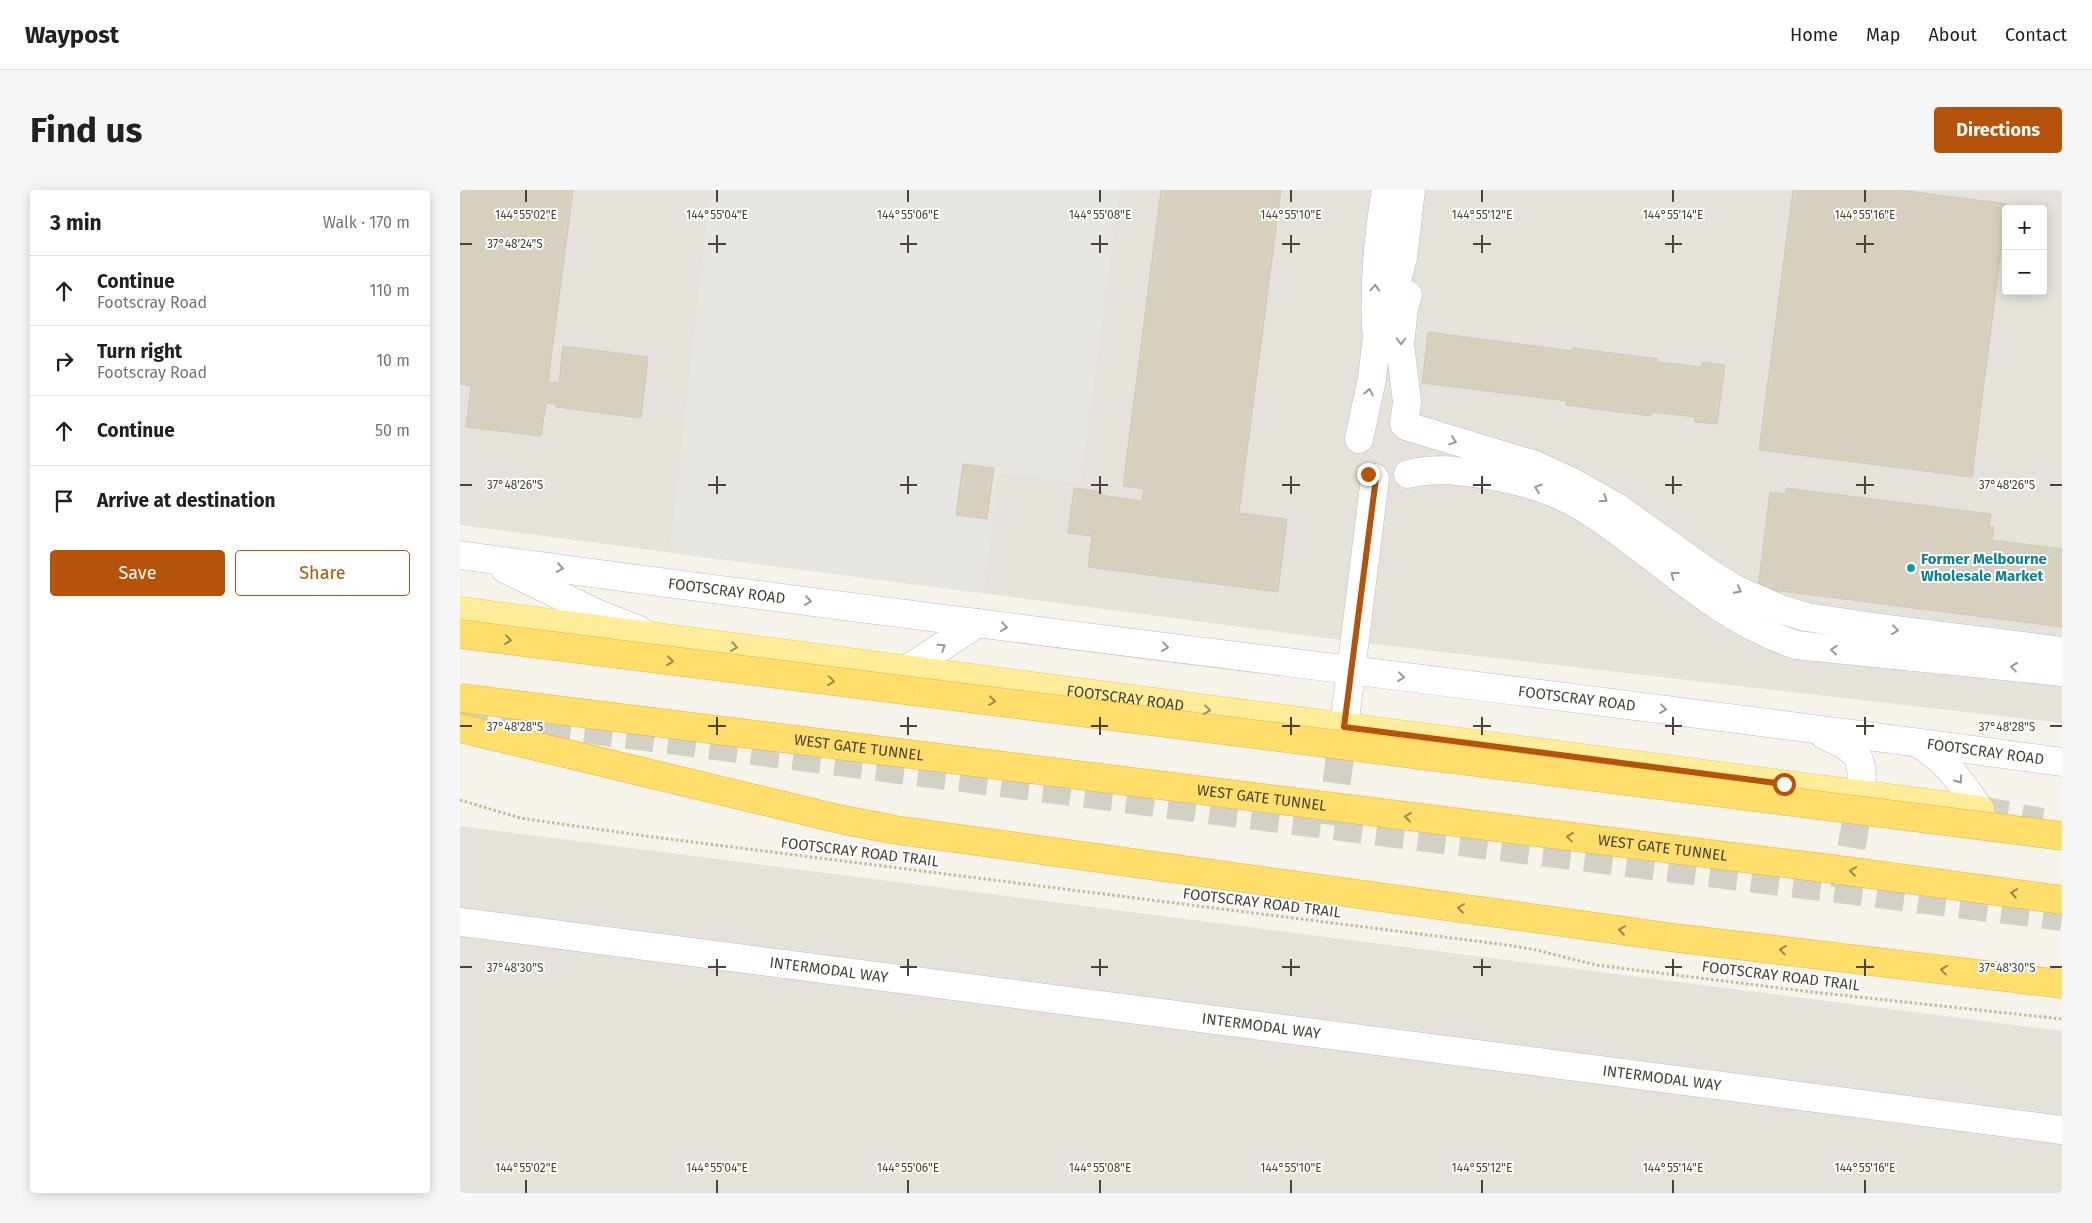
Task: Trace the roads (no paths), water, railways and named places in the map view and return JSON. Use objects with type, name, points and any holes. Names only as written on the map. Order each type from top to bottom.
[{"type":"highway","points":[[460,634],[2062,836]]},
{"type":"highway","name":"WEST GATE TUNNEL","points":[[460,698],[1832,869],[2062,900]]},
{"type":"highway","points":[[460,728],[792,808],[896,830],[1676,938],[2062,984]]},
{"type":"main road","name":"FOOTSCRAY ROAD","points":[[460,611],[1980,810]]},
{"type":"street","points":[[1386,190],[1376,256],[1377,337],[1372,379],[1357,449],[1362,467],[1368,474],[1391,481],[1425,470],[1445,469],[1496,476],[1541,489],[1586,509],[1721,610],[1761,631],[1796,645],[2062,672]]},
{"type":"street","points":[[1377,337],[1389,311],[1403,258],[1411,190]]},
{"type":"street","points":[[1405,425],[1407,402],[1402,361],[1401,331],[1404,308],[1420,244],[1425,190]]},
{"type":"street","points":[[1359,439],[1364,431],[1379,421],[1389,420],[1534,465],[1570,481],[1618,508],[1709,573],[1735,589],[1784,610],[1806,617],[2062,651]]},
{"type":"street","points":[[1405,425],[1413,432],[1419,449],[1418,458],[1408,474]]},
{"type":"street","points":[[1344,727],[1376,478]]},
{"type":"street","name":"FOOTSCRAY ROAD","points":[[468,556],[978,624],[1801,727],[2062,762]]},
{"type":"street","name":"FOOTSCRAY ROAD","points":[[468,556],[524,577],[596,613],[655,636]]},
{"type":"street","points":[[906,670],[978,624]]},
{"type":"street","name":"FOOTSCRAY ROAD","points":[[1801,727],[1822,734],[1855,752],[1861,761],[1861,794]]},
{"type":"street","name":"FOOTSCRAY ROAD","points":[[1908,741],[1919,744],[1937,755],[1954,773],[1980,810]]},
{"type":"street","name":"INTERMODAL WAY","points":[[460,922],[2062,1130]]},
{"type":"tunnel","points":[[460,713],[1395,834],[2062,917]]},
{"type":"tunnel","points":[[1331,825],[1344,727]]},
{"type":"tunnel","points":[[1844,889],[1861,794]]},
{"type":"tunnel","points":[[1980,810],[2042,822]]},
{"type":"place","name":"Former Melbourne Wholesale Market","points":[[1911,568]]}]
